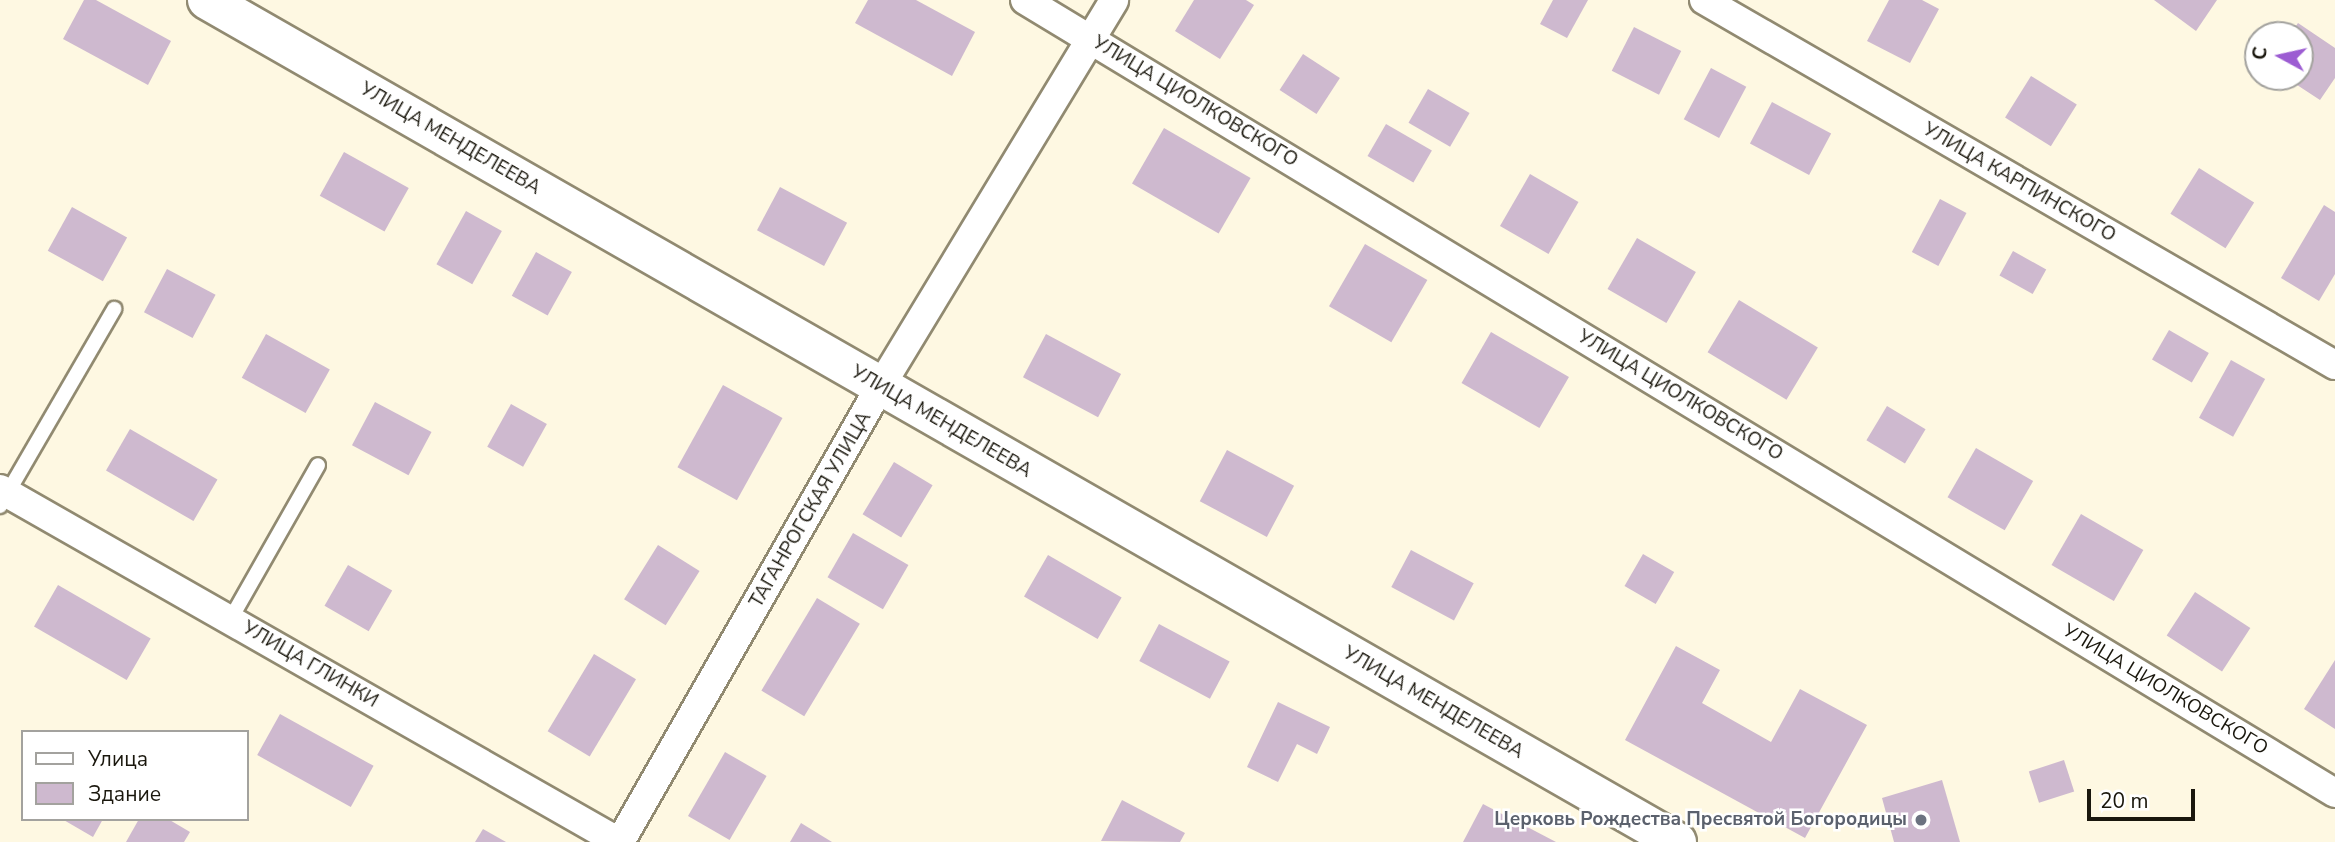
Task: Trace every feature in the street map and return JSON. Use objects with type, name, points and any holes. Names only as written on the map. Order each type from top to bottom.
[{"type":"street","name":"УЛИЦА МЕНДЕЛЕЕВА","points":[[207,0],[1676,842]]},
{"type":"street","name":"УЛИЦА ЦИОЛКОВСКОГО","points":[[1025,0],[2335,793]]},
{"type":"street","name":"ТАГАНРОГСКАЯ УЛИЦА","points":[[620,842],[880,387],[1114,0]]},
{"type":"street","name":"УЛИЦА КАРПИНСКОГО","points":[[1704,0],[2335,365]]},
{"type":"street","name":"УЛИЦА ГЛИНКИ","points":[[3,496],[230,620],[620,842]]},
{"type":"lane","points":[[3,496],[114,309]]},
{"type":"lane","points":[[230,620],[318,466]]},
{"type":"building","points":[[84,0],[96,0],[171,41],[148,85],[63,39]]},
{"type":"building","points":[[868,0],[916,0],[975,32],[952,76],[855,23]]},
{"type":"building","points":[[1194,0],[1246,0],[1254,5],[1220,59],[1175,31]]},
{"type":"building","points":[[1553,0],[1588,0],[1567,38],[1540,24]]},
{"type":"building","points":[[1889,0],[1922,0],[1939,9],[1910,63],[1867,41]]},
{"type":"building","points":[[2154,0],[2217,0],[2196,31]]},
{"type":"building","points":[[1634,27],[1681,51],[1659,95],[1612,71]]},
{"type":"building","points":[[2314,34],[2335,48],[2335,78],[2320,100],[2306,91],[2314,91]]},
{"type":"building","points":[[1303,54],[1340,78],[1316,114],[1280,90]]},
{"type":"building","points":[[1711,68],[1746,87],[1719,138],[1684,119]]},
{"type":"building","points":[[2031,76],[2077,105],[2051,146],[2005,118]]},
{"type":"building","points":[[1428,89],[1470,113],[1450,147],[1408,123]]},
{"type":"building","points":[[1772,102],[1831,133],[1809,175],[1750,143]]},
{"type":"building","points":[[1386,124],[1432,150],[1413,183],[1368,156]]},
{"type":"building","points":[[1164,128],[1251,178],[1219,233],[1132,183]]},
{"type":"building","points":[[344,152],[409,188],[384,232],[320,196]]},
{"type":"building","points":[[2199,168],[2254,202],[2226,248],[2170,214]]},
{"type":"building","points":[[1530,174],[1578,202],[1548,254],[1500,226]]},
{"type":"building","points":[[780,187],[847,223],[824,266],[757,230]]},
{"type":"building","points":[[1940,199],[1966,213],[1938,266],[1912,252]]},
{"type":"building","points":[[2324,205],[2335,212],[2335,274],[2319,301],[2281,278]]},
{"type":"building","points":[[72,207],[127,238],[103,281],[48,251]]},
{"type":"building","points":[[466,211],[502,231],[472,284],[436,264]]},
{"type":"building","points":[[1637,238],[1696,272],[1666,323],[1608,289]]},
{"type":"building","points":[[1365,244],[1427,280],[1391,342],[1329,306]]},
{"type":"building","points":[[2013,251],[2046,269],[2033,294],[1999,275]]},
{"type":"building","points":[[536,252],[572,272],[548,316],[512,296]]},
{"type":"building","points":[[167,269],[216,295],[193,338],[144,312]]},
{"type":"building","points":[[1739,300],[1818,347],[1786,400],[1708,352]]},
{"type":"building","points":[[2169,330],[2209,353],[2192,382],[2152,359]]},
{"type":"building","points":[[1491,332],[1569,377],[1539,428],[1462,383]]},
{"type":"building","points":[[266,334],[330,369],[306,413],[242,378]]},
{"type":"building","points":[[1046,334],[1121,374],[1098,417],[1023,377]]},
{"type":"building","points":[[2231,360],[2265,379],[2233,437],[2199,418]]},
{"type":"building","points":[[723,385],[782,418],[737,500],[677,467]]},
{"type":"building","points":[[375,402],[432,432],[409,475],[352,445]]},
{"type":"building","points":[[511,404],[547,424],[523,467],[487,447]]},
{"type":"building","points":[[1887,406],[1926,429],[1905,463],[1866,440]]},
{"type":"building","points":[[130,429],[217,480],[193,521],[106,471]]},
{"type":"building","points":[[1976,448],[2033,481],[2005,530],[1948,497]]},
{"type":"building","points":[[1227,450],[1294,486],[1267,537],[1200,501]]},
{"type":"building","points":[[894,462],[933,485],[901,537],[863,514]]},
{"type":"building","points":[[2081,514],[2143,550],[2114,601],[2052,565]]},
{"type":"building","points":[[853,533],[908,565],[883,609],[828,577]]},
{"type":"building","points":[[658,545],[700,571],[666,625],[624,599]]},
{"type":"building","points":[[1411,550],[1474,583],[1454,620],[1391,587]]},
{"type":"building","points":[[1643,554],[1674,572],[1656,604],[1624,586]]},
{"type":"building","points":[[1048,555],[1122,598],[1098,639],[1024,597]]},
{"type":"building","points":[[348,565],[392,590],[369,631],[324,606]]},
{"type":"building","points":[[58,585],[151,638],[127,680],[34,627]]},
{"type":"building","points":[[2195,592],[2250,628],[2222,672],[2167,636]]},
{"type":"building","points":[[817,598],[860,624],[804,716],[761,691]]},
{"type":"building","points":[[1159,624],[1230,662],[1210,699],[1139,661]]},
{"type":"building","points":[[1676,646],[1720,670],[1702,703],[1771,742],[1800,689],[1867,725],[1805,838],[1625,740]]},
{"type":"building","points":[[594,654],[636,679],[590,756],[548,731]]},
{"type":"building","points":[[2335,660],[2335,729],[2304,709]]},
{"type":"building","points":[[1278,702],[1330,727],[1317,754],[1297,744],[1278,782],[1247,767]]},
{"type":"building","points":[[280,714],[374,766],[351,807],[257,755]]},
{"type":"building","points":[[725,752],[767,776],[730,840],[688,816]]},
{"type":"building","points":[[2064,760],[2074,791],[2039,803],[2029,771]]},
{"type":"building","name":"Церковь Рождества Пресвятой Богородицы","points":[[1942,780],[1960,842],[1894,842],[1882,798]]},
{"type":"building","points":[[1122,800],[1185,833],[1180,842],[1101,841]]},
{"type":"building","points":[[1483,804],[1556,842],[1463,842]]},
{"type":"building","points":[[65,821],[102,821],[93,837]]},
{"type":"building","points":[[138,821],[171,821],[190,832],[184,842],[126,842]]},
{"type":"building","points":[[801,823],[832,842],[790,842]]},
{"type":"building","points":[[483,829],[506,842],[475,842]]},
{"type":"place","name":"Церковь Рождества Пресвятой Богородицы","points":[[1921,820]]}]
